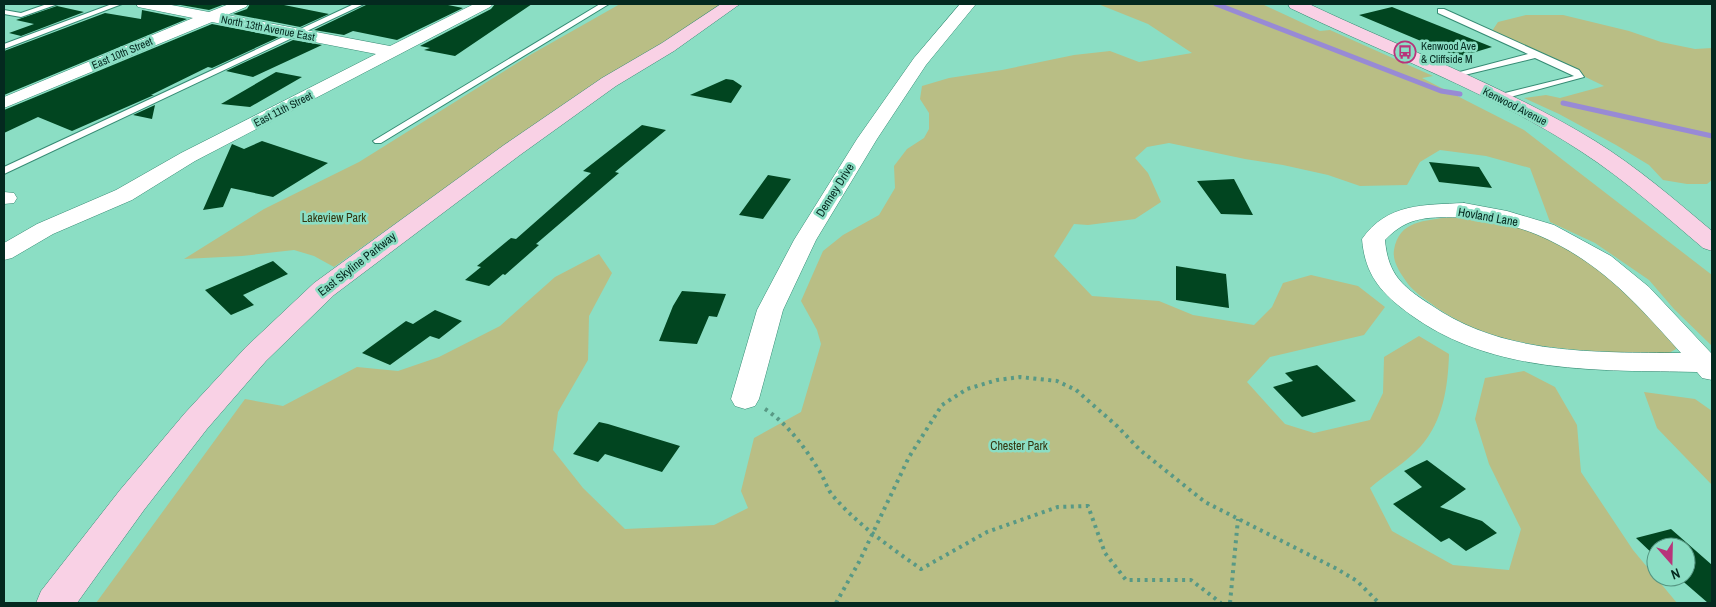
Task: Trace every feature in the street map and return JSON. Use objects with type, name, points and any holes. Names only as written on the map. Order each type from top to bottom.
[{"type":"street","name":"North 13th Avenue East","points":[[143,4],[394,52]]},
{"type":"street","name":"East 10th Street","points":[[4,102],[241,4]]},
{"type":"street","name":"East 11th Street","points":[[4,253],[45,229],[124,195],[188,157],[485,4]]},
{"type":"street","name":"East Skyline Parkway","points":[[54,603],[132,500],[196,421],[256,354],[305,306],[344,273],[512,150],[609,82],[668,47],[732,4]]},
{"type":"street","name":"Denney Drive","points":[[745,399],[770,310],[804,240],[867,139],[920,62],[968,4]]},
{"type":"street","name":"Kenwood Avenue","points":[[1296,4],[1500,96],[1571,136],[1628,174],[1712,243]]},
{"type":"street","name":"Hovland Lane","points":[[1464,210],[1507,218],[1546,230],[1603,261],[1640,292],[1708,367],[1533,355],[1474,339],[1457,332],[1417,309],[1387,283],[1374,259],[1373,239],[1387,224],[1406,214],[1435,211],[1464,210]]},
{"type":"lane","points":[[7,13],[21,16],[54,4]]},
{"type":"lane","points":[[4,47],[118,4]]},
{"type":"lane","points":[[4,171],[360,4]]},
{"type":"lane","points":[[378,141],[605,4]]},
{"type":"lane","points":[[7,13],[26,7]]},
{"type":"lane","points":[[1441,11],[1576,72],[1580,77],[1500,96]]},
{"type":"lane","points":[[1455,76],[1536,55]]},
{"type":"path","points":[[836,603],[860,562],[909,457],[942,405],[967,389],[997,380],[1020,377],[1057,381],[1076,390],[1167,473],[1205,502],[1337,569],[1356,581],[1379,603]]},
{"type":"path","points":[[745,399],[774,413],[820,472],[831,494],[873,534],[921,568],[987,532],[1058,507],[1088,506],[1105,553],[1126,580],[1191,580],[1221,603]]},
{"type":"path","points":[[1230,603],[1238,519]]},
{"type":"green space","name":"Lakeview Park","points":[[620,4],[722,4],[423,204],[334,267],[314,256],[294,250],[242,256],[184,259],[264,209],[359,162],[530,55]]},
{"type":"green space","name":"Chester Park","points":[[1098,4],[1262,4],[1320,31],[1330,30],[1433,76],[1422,78],[1524,130],[1712,275],[1712,346],[1674,309],[1649,280],[1595,243],[1550,222],[1530,168],[1486,156],[1440,150],[1420,162],[1407,185],[1360,186],[1328,175],[1169,143],[1147,147],[1135,158],[1148,173],[1161,202],[1135,219],[1088,225],[1074,224],[1054,256],[1092,296],[1159,301],[1193,315],[1254,325],[1272,307],[1283,283],[1311,275],[1358,286],[1385,307],[1364,335],[1270,357],[1247,382],[1285,424],[1314,433],[1370,420],[1383,393],[1384,357],[1419,336],[1449,354],[1446,391],[1435,426],[1421,446],[1370,488],[1392,531],[1453,565],[1509,570],[1521,529],[1489,464],[1475,419],[1485,378],[1524,371],[1555,387],[1577,425],[1581,472],[1633,550],[1646,566],[1646,587],[1664,587],[1677,603],[96,603],[245,399],[283,406],[357,367],[398,371],[439,357],[500,326],[555,277],[599,254],[612,273],[589,316],[588,360],[558,412],[553,450],[583,488],[625,529],[714,525],[748,508],[741,491],[754,438],[801,412],[821,344],[817,330],[801,301],[823,251],[843,235],[879,215],[895,188],[894,166],[907,149],[924,138],[929,129],[929,113],[920,99],[922,86],[949,78],[1002,70],[1074,55],[1110,51],[1139,62],[1192,53],[1148,24]]},
{"type":"green space","points":[[1526,15],[1563,15],[1629,31],[1661,42],[1695,49],[1712,48],[1712,180],[1707,184],[1687,184],[1663,180],[1649,165],[1616,145],[1559,114],[1524,98],[1546,95],[1560,98],[1604,86],[1532,51],[1501,42],[1492,31],[1498,22]]},
{"type":"green space","points":[[1450,217],[1483,220],[1514,226],[1544,236],[1590,259],[1675,342],[1676,349],[1669,353],[1658,354],[1543,346],[1515,341],[1488,333],[1462,322],[1437,308],[1408,284],[1396,263],[1394,250],[1397,240],[1407,227],[1423,221]]},
{"type":"green space","points":[[1644,392],[1695,399],[1712,411],[1712,485],[1657,428]]},
{"type":"building","points":[[175,4],[225,4],[209,10]]},
{"type":"building","points":[[250,4],[279,4],[329,14],[300,27],[233,14],[247,9]]},
{"type":"building","points":[[368,4],[443,4],[463,8],[397,40],[353,31],[344,35],[314,30]]},
{"type":"building","points":[[495,4],[532,4],[455,56],[424,50],[430,48],[420,46],[491,9]]},
{"type":"building","points":[[57,6],[84,12],[21,36],[9,33],[34,24],[16,20]]},
{"type":"building","points":[[1392,7],[1492,47],[1459,57],[1359,15]]},
{"type":"building","points":[[142,10],[187,19],[4,95],[4,51],[105,13],[141,19]]},
{"type":"building","points":[[212,24],[279,37],[212,68],[208,67],[151,95],[154,95],[72,131],[38,117],[4,133],[4,110]]},
{"type":"building","points":[[293,40],[322,45],[253,77],[226,71]]},
{"type":"building","points":[[276,72],[302,77],[250,107],[221,104]]},
{"type":"building","points":[[726,79],[733,80],[742,86],[731,103],[690,95]]},
{"type":"building","points":[[155,105],[152,119],[133,115]]},
{"type":"building","points":[[642,125],[666,130],[615,172],[619,173],[536,244],[539,245],[505,275],[503,274],[489,286],[465,280],[481,267],[477,266],[511,238],[516,239],[591,173],[583,171]]},
{"type":"building","points":[[262,141],[328,163],[273,197],[231,188],[223,207],[203,210],[232,144],[244,149]]},
{"type":"building","points":[[1429,162],[1479,167],[1492,188],[1439,182]]},
{"type":"building","points":[[768,175],[791,179],[763,219],[739,215]]},
{"type":"building","points":[[1234,179],[1253,215],[1221,214],[1197,181]]},
{"type":"building","points":[[273,261],[288,274],[243,295],[254,305],[231,315],[205,290]]},
{"type":"building","points":[[1176,266],[1226,274],[1229,308],[1176,300]]},
{"type":"building","points":[[682,291],[726,294],[717,317],[709,316],[697,344],[659,341],[673,306]]},
{"type":"building","points":[[435,310],[462,321],[439,339],[430,336],[390,365],[362,353],[406,321],[413,324]]},
{"type":"building","points":[[1317,365],[1356,401],[1302,417],[1273,387],[1293,381],[1285,373]]},
{"type":"building","points":[[599,422],[680,446],[662,472],[605,454],[598,462],[573,454]]},
{"type":"building","points":[[1427,460],[1466,489],[1440,507],[1482,521],[1497,533],[1466,551],[1449,538],[1441,542],[1393,504],[1422,487],[1404,471]]},
{"type":"building","points":[[1671,529],[1680,537],[1646,537],[1646,548],[1636,538]]},
{"type":"building","points":[[1696,551],[1712,565],[1712,603],[1708,603],[1690,587],[1696,587]]},
{"type":"waterway","points":[[1216,4],[1441,91],[1460,94]]},
{"type":"waterway","points":[[1563,103],[1712,136]]},
{"type":"place","name":"Kenwood Ave & Cliffside M","points":[[1405,52]]}]
